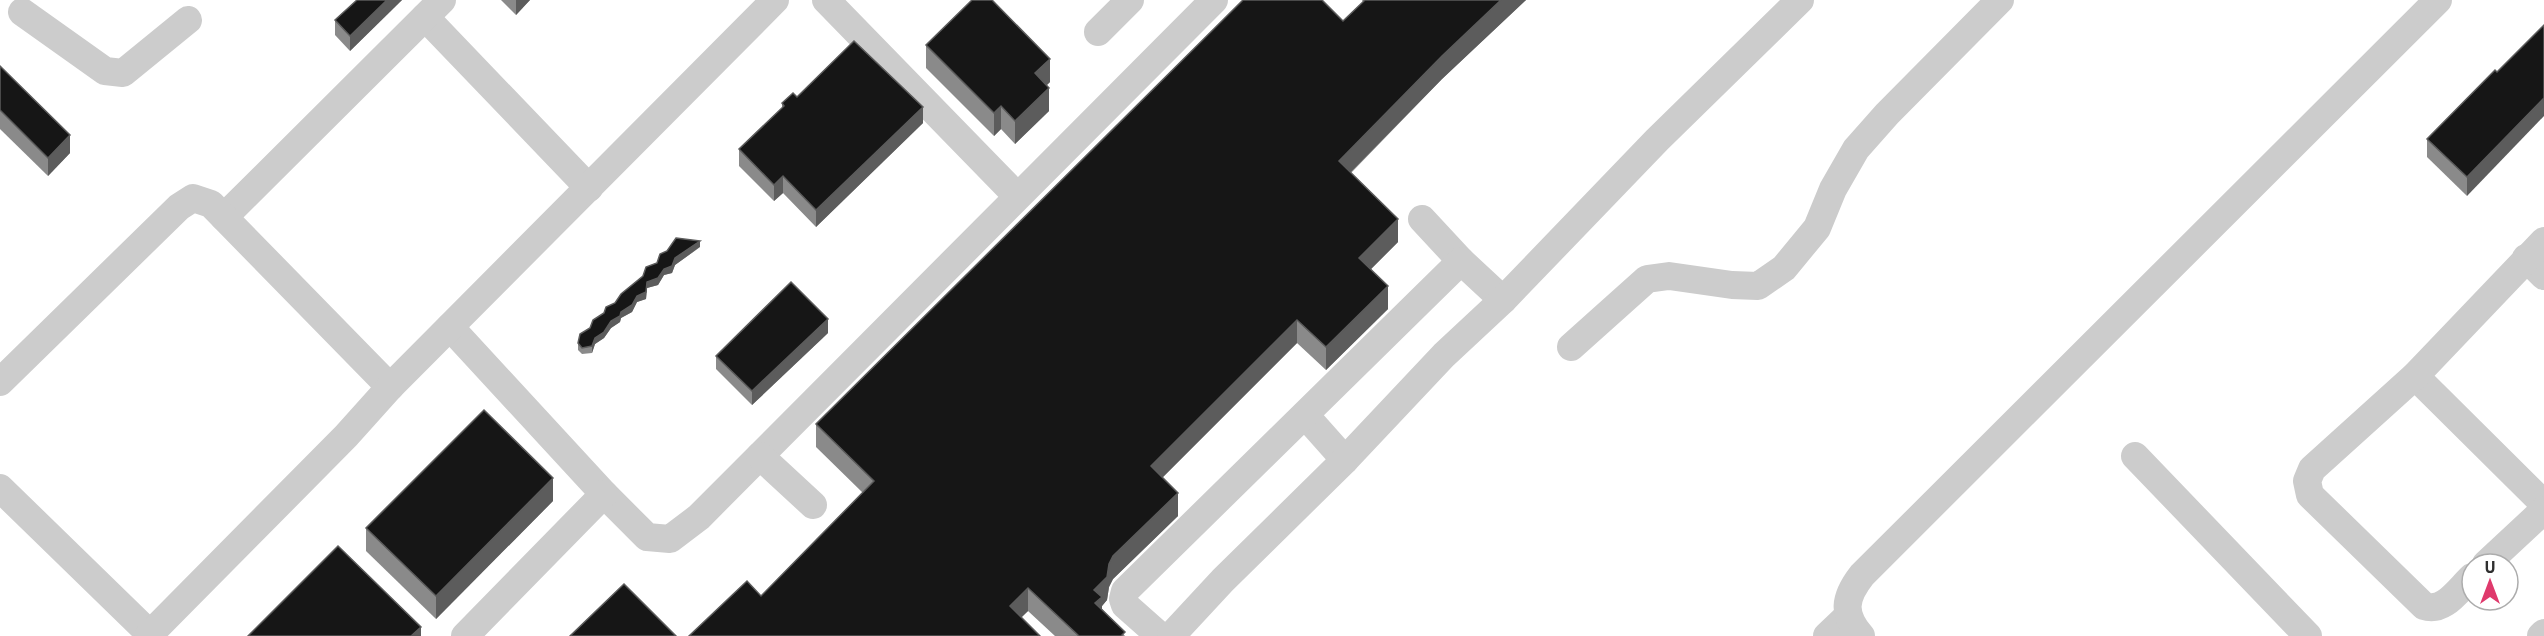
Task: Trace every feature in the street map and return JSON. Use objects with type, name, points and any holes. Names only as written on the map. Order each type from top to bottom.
[{"type":"lane","points":[[0,488],[149,635],[346,436],[390,387],[775,0]]},
{"type":"lane","points":[[826,0],[1017,196]]},
{"type":"lane","points":[[1098,32],[1130,0]]},
{"type":"lane","points":[[450,327],[604,494],[647,537],[670,539],[699,517],[1214,0]]},
{"type":"lane","points":[[1172,636],[1223,580],[1345,460],[1444,355],[1503,300],[1658,140],[1800,0]]},
{"type":"lane","points":[[1571,347],[1647,279],[1669,276],[1732,285],[1758,285],[1785,268],[1817,228],[1833,189],[1856,149],[1887,114],[2000,0]]},
{"type":"lane","points":[[1827,636],[1854,626],[1847,603],[1855,584],[1862,575],[2438,0]]},
{"type":"lane","points":[[23,4],[105,72],[123,73],[188,20]]},
{"type":"lane","points":[[224,217],[434,9],[589,188]]},
{"type":"lane","points":[[0,382],[179,207],[194,198],[211,204],[390,387]]},
{"type":"lane","points":[[1422,219],[1461,261],[1503,300]]},
{"type":"lane","points":[[2460,589],[2440,608],[2432,609],[2424,606],[2310,495],[2307,481],[2312,469],[2415,376],[2538,258]]},
{"type":"lane","points":[[1160,636],[1125,605],[1123,599],[1125,591],[1461,261]]},
{"type":"lane","points":[[2415,376],[2544,504]]},
{"type":"lane","points":[[1305,415],[1345,460]]},
{"type":"lane","points":[[760,456],[813,506]]},
{"type":"lane","points":[[2135,456],[2308,636]]},
{"type":"lane","points":[[465,636],[604,494]]},
{"type":"lane","points":[[2499,552],[2544,510]]},
{"type":"building","points":[[357,0],[387,0],[350,36],[335,20]]},
{"type":"building","points":[[972,0],[992,0],[1050,59],[1035,73],[1049,88],[1015,121],[1001,106],[994,113],[926,45]]},
{"type":"building","points":[[1243,0],[1322,0],[1343,21],[1365,0],[1501,0],[1442,56],[1339,161],[1398,219],[1359,258],[1388,286],[1326,347],[1297,320],[1151,466],[1178,493],[1113,556],[1107,577],[1094,590],[1102,597],[1095,603],[1125,632],[1121,636],[1079,636],[1028,588],[1010,606],[1040,636],[689,636],[747,581],[761,596],[874,481],[816,424]]},
{"type":"building","points":[[2544,25],[2544,98],[2467,177],[2427,139],[2495,70],[2497,72]]},
{"type":"building","points":[[854,41],[923,107],[816,210],[783,176],[774,185],[739,149],[784,106],[782,103],[793,93],[797,97]]},
{"type":"building","points":[[0,66],[70,135],[48,158],[0,110]]},
{"type":"building","points":[[676,238],[700,241],[675,258],[672,266],[664,269],[658,278],[647,282],[646,292],[637,296],[632,305],[611,321],[604,332],[595,338],[592,346],[582,348],[578,343],[580,334],[590,328],[593,320],[604,313],[606,307],[615,303],[621,294],[643,276],[646,267],[657,263],[660,254],[667,251]]},
{"type":"building","points":[[791,282],[828,319],[752,391],[716,356]]},
{"type":"building","points":[[484,410],[553,478],[436,596],[366,528]]},
{"type":"building","points":[[338,546],[421,627],[411,636],[248,636]]},
{"type":"building","points":[[624,584],[676,636],[570,636]]}]
